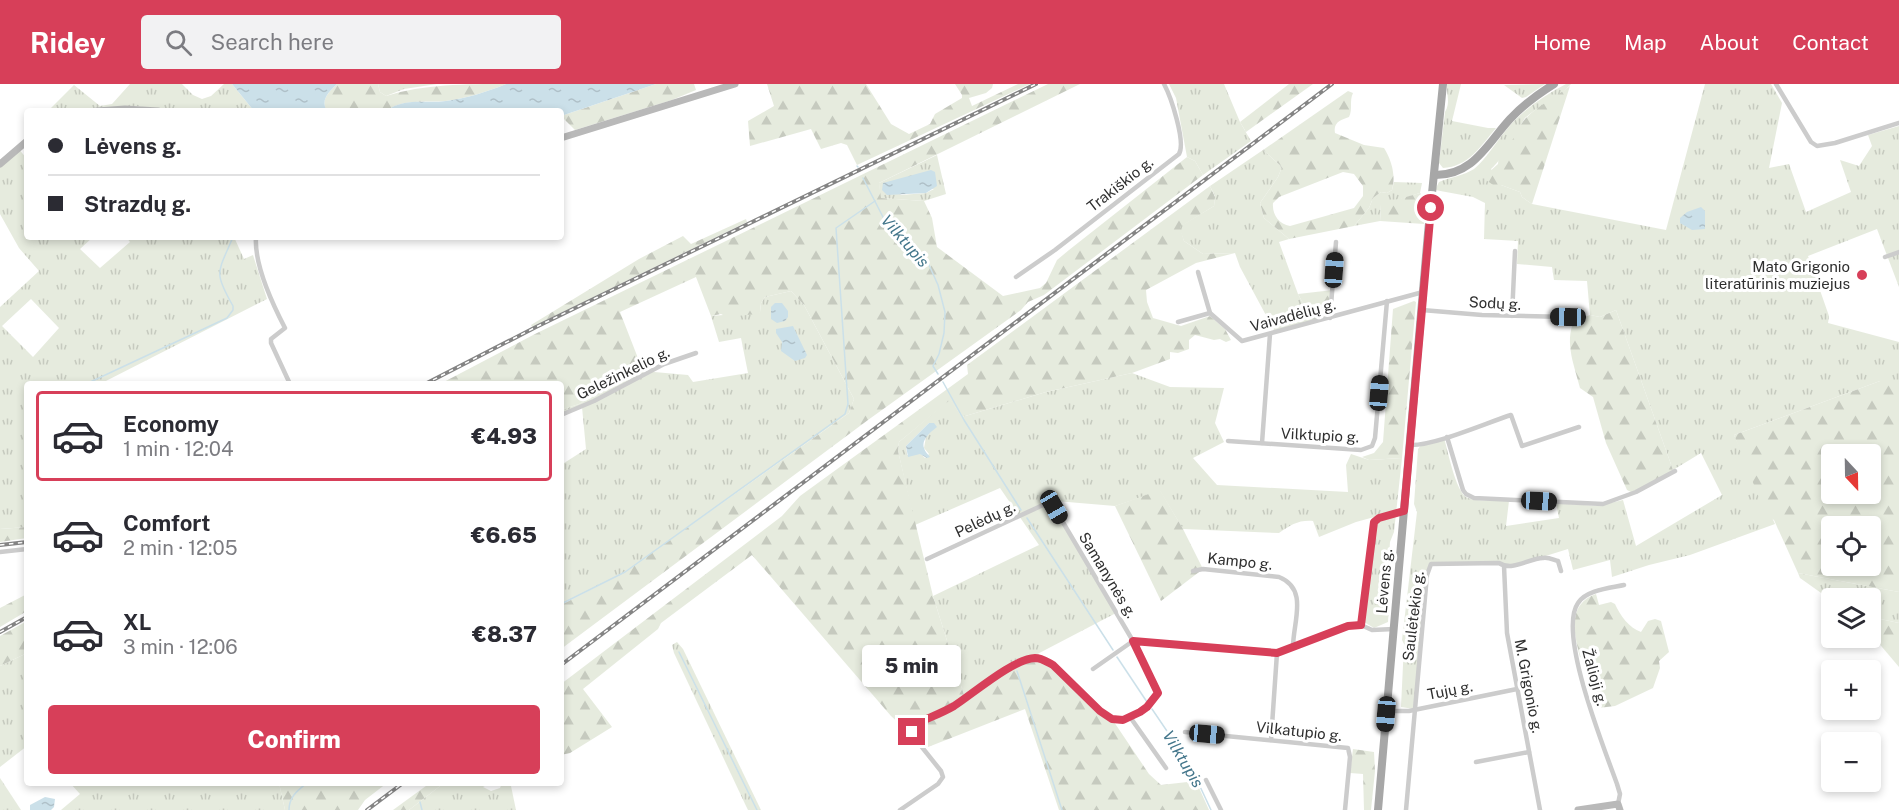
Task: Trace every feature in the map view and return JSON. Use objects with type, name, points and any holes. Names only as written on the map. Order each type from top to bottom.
[{"type":"main road","points":[[564,137],[735,84]]},
{"type":"main road","name":"Lėvens g.","points":[[1378,810],[1443,84]]},
{"type":"main road","points":[[1434,175],[1450,173],[1471,164],[1521,108],[1554,84]]},
{"type":"main road","points":[[0,164],[24,144]]},
{"type":"main road","points":[[1578,810],[1619,807]]},
{"type":"street","name":"Trakiškio g.","points":[[1016,277],[1063,244],[1179,153],[1182,143],[1172,100],[1164,84]]},
{"type":"street","points":[[1776,84],[1811,142],[1817,146],[1835,143],[1899,123]]},
{"type":"street","points":[[256,240],[257,253],[267,288],[285,328],[271,339],[271,343],[289,381]]},
{"type":"street","points":[[1330,318],[1336,242]]},
{"type":"street","points":[[1512,316],[1515,251]]},
{"type":"street","points":[[1885,257],[1899,252]]},
{"type":"street","points":[[1178,322],[1210,313],[1198,272]]},
{"type":"street","name":"Vaivadėlių g.","points":[[1210,313],[1242,341],[1423,292]]},
{"type":"street","name":"Vilktupio g.","points":[[1228,441],[1361,450],[1372,446],[1375,438],[1387,301]]},
{"type":"street","name":"Sodų g.","points":[[1422,310],[1568,317]]},
{"type":"street","points":[[1262,443],[1270,334]]},
{"type":"street","name":"Geležinkelio g.","points":[[564,414],[594,401],[664,364],[696,353]]},
{"type":"street","points":[[1410,445],[1447,437],[1511,415],[1522,446],[1579,427]]},
{"type":"street","points":[[1447,437],[1463,490],[1474,498],[1603,504],[1625,497],[1675,471]]},
{"type":"street","name":"Pelėdų g.","points":[[927,559],[1042,505],[1054,507]]},
{"type":"street","name":"Samanynės g.","points":[[1054,507],[1133,641],[1157,688],[1157,696],[1147,707],[1130,717]]},
{"type":"street","points":[[1361,625],[1374,522],[1379,518],[1404,511]]},
{"type":"street","points":[[0,552],[24,549]]},
{"type":"street","name":"Saulėtekio g.","points":[[1406,810],[1429,567],[1435,563],[1499,562],[1504,566],[1514,566],[1544,557],[1558,561],[1561,571]]},
{"type":"street","name":"M. Grigonio g.","points":[[1504,566],[1507,633],[1540,810]]},
{"type":"street","name":"Kampo g.","points":[[1193,571],[1203,569],[1279,577],[1288,581],[1294,588],[1297,600],[1293,647]]},
{"type":"street","name":"Žalioji g.","points":[[1619,807],[1620,794],[1581,680],[1574,639],[1574,620],[1577,603],[1586,596],[1624,585]]},
{"type":"street","points":[[1093,669],[1133,641],[1277,653],[1348,626],[1361,625],[1372,630],[1394,629]]},
{"type":"street","points":[[1271,740],[1277,653]]},
{"type":"street","points":[[900,810],[938,784],[943,777],[941,771],[913,736],[911,729],[916,724],[952,707],[1008,669],[1035,658],[1053,665],[1112,719],[1123,720],[1130,717],[1166,768]]},
{"type":"street","name":"Tujų g.","points":[[1387,711],[1414,709],[1517,689]]},
{"type":"street","name":"Vilkatupio g.","points":[[1185,732],[1348,748],[1350,757],[1345,810]]},
{"type":"street","points":[[1476,762],[1529,752]]},
{"type":"street","points":[[1206,780],[1221,810]]},
{"type":"green space","points":[[130,84],[182,84],[193,95],[202,99],[211,96],[224,84],[232,84],[252,108],[134,106],[51,108],[74,85],[100,106],[112,104]]},
{"type":"green space","points":[[337,84],[378,84],[380,92],[386,96],[430,87],[506,84],[462,98],[400,104],[391,108],[326,108],[324,103],[328,93]]},
{"type":"green space","points":[[378,84],[437,84],[404,89],[386,96],[380,92]]},
{"type":"green space","points":[[656,84],[694,84],[696,90],[672,100],[575,130],[564,119],[564,115]]},
{"type":"green space","points":[[767,84],[866,84],[891,124],[909,134],[930,124],[935,114],[962,98],[955,84],[993,84],[986,93],[969,98],[972,106],[1018,84],[1030,84],[857,165],[847,145],[841,143],[821,149],[811,129],[750,146],[748,121],[774,106]]},
{"type":"green space","points":[[1048,84],[1080,84],[879,183],[881,198],[924,201],[932,218],[937,247],[1003,296],[1040,288],[1046,283],[1057,260],[1187,157],[1195,161],[1203,175],[1044,295],[1028,302],[1021,310],[868,420],[564,647],[564,603],[623,573],[849,413],[854,399],[804,305],[791,291],[765,297],[761,303],[760,312],[757,314],[711,316],[696,277],[620,312],[643,371],[579,404],[564,409],[564,381],[446,381],[535,334]]},
{"type":"green space","points":[[1169,84],[1224,84],[1240,122],[1251,141],[1203,175],[1195,161],[1187,157],[1176,98]]},
{"type":"green space","points":[[1289,84],[1313,84],[1246,132],[1240,122]]},
{"type":"green space","points":[[1447,84],[1461,84],[1452,121],[1496,128],[1467,160],[1452,167],[1443,168],[1439,163],[1445,112],[1448,105]]},
{"type":"green space","points":[[1545,84],[1522,98],[1504,85]]},
{"type":"green space","points":[[1566,84],[1571,84],[1525,118],[1516,138],[1491,169],[1501,185],[1520,192],[1522,197],[1532,204],[1666,230],[1705,84],[1771,84],[1782,103],[1769,168],[1789,164],[1806,212],[1851,192],[1840,160],[1859,166],[1872,146],[1868,135],[1899,126],[1899,287],[1877,229],[1808,256],[1829,316],[1828,323],[1899,342],[1899,381],[1880,381],[1734,435],[1775,524],[1690,555],[1612,577],[1610,560],[1573,570],[1568,549],[1514,566],[1499,563],[1435,563],[1429,567],[1414,709],[1401,707],[1404,644],[1402,640],[1417,512],[1414,504],[1418,449],[1422,444],[1444,438],[1458,486],[1469,499],[1509,501],[1506,526],[1559,518],[1556,503],[1598,506],[1623,500],[1636,546],[1722,495],[1701,453],[1673,470],[1616,310],[1600,317],[1590,315],[1587,281],[1554,280],[1552,267],[1517,264],[1518,241],[1484,239],[1485,203],[1473,197],[1435,190],[1439,182],[1474,169],[1520,116],[1541,99]]},
{"type":"green space","points":[[1570,86],[1532,204],[1522,197],[1520,192],[1501,185],[1496,187],[1486,180],[1487,174],[1498,164],[1499,155],[1505,151],[1506,144],[1516,136],[1526,118]]},
{"type":"green space","points":[[1348,91],[1353,93],[1350,114],[1349,117],[1336,124],[1335,133],[1364,145],[1384,148],[1394,179],[1392,190],[1387,193],[1381,192],[1373,198],[1369,208],[1354,226],[1289,239],[1264,218],[1260,203],[1278,177],[1282,167],[1263,150]],"holes":[[[1343,172],[1354,174],[1363,186],[1363,196],[1354,208],[1290,226],[1275,215],[1273,203],[1279,197]]]},
{"type":"green space","points":[[18,148],[24,155],[24,240],[90,240],[80,249],[100,268],[130,242],[128,240],[235,240],[244,259],[253,255],[267,299],[106,381],[24,381],[24,527],[0,529],[0,307],[39,271],[19,248],[0,214],[0,164]],"holes":[[[31,299],[59,328],[33,357],[2,326]]]},
{"type":"green space","points":[[1263,150],[1282,167],[1278,177],[1260,203],[1264,218],[1289,239],[1279,242],[1298,294],[1313,322],[1275,332],[1240,267],[1235,253],[1203,254],[1184,241],[1179,227],[1214,206],[1215,196],[1210,186]]},
{"type":"green space","points":[[937,155],[946,194],[924,201],[880,198],[879,183]],"holes":[[[885,183],[934,189],[926,193],[901,195]]]},
{"type":"green space","points":[[1394,182],[1422,183],[1420,193],[1381,205],[1380,221],[1354,226],[1369,208],[1373,198],[1381,192],[1387,193],[1392,190]]},
{"type":"green space","points":[[1210,186],[1215,197],[1214,206],[1180,227],[1184,241],[1203,254],[1235,253],[1196,263],[1146,290],[1147,302],[1153,318],[1181,326],[1210,316],[1225,329],[1231,340],[1226,342],[1195,335],[1189,340],[1189,349],[1178,353],[1170,352],[1170,359],[1132,373],[1046,392],[962,417],[950,400],[899,442],[898,451],[933,596],[965,698],[1014,666],[1024,662],[1045,660],[1099,711],[1112,719],[1149,774],[1161,785],[1196,781],[1209,810],[1059,810],[1025,709],[923,749],[913,736],[891,716],[752,555],[661,623],[658,629],[583,689],[612,727],[570,753],[564,754],[564,682],[782,516],[800,496],[968,374],[967,365]]},
{"type":"green space","points":[[1420,193],[1427,199],[1424,224],[1380,221],[1381,204]]},
{"type":"green space","points":[[746,219],[747,222],[532,327],[531,325],[639,259],[683,236],[691,244]]},
{"type":"green space","points":[[1333,290],[1330,318],[1313,322],[1298,294]]},
{"type":"green space","points":[[791,291],[804,305],[854,399],[849,413],[623,573],[564,603],[564,463],[586,449],[582,407],[564,414],[564,409],[579,404],[643,371],[688,375],[693,382],[748,373],[741,338],[719,342],[711,316],[760,312],[761,303],[765,297]]},
{"type":"green space","points":[[1416,302],[1402,458],[1369,460],[1362,457],[1374,453],[1383,442],[1393,309]]},
{"type":"green space","points":[[1616,310],[1673,470],[1633,493],[1627,490],[1606,443],[1593,397],[1580,388],[1570,346],[1574,321],[1590,315],[1600,317]]},
{"type":"green space","points":[[1132,373],[1170,387],[1224,388],[1215,423],[1224,442],[1193,458],[1217,485],[1348,492],[1346,465],[1351,454],[1369,460],[1402,458],[1394,532],[1390,542],[1386,599],[1389,606],[1388,622],[1374,628],[1364,622],[1378,516],[1319,537],[1313,521],[1303,521],[1279,533],[1183,529],[1160,491],[1115,506],[1044,500],[1043,504],[1051,505],[1116,613],[1024,661],[965,698],[933,596],[1039,545],[1000,488],[915,525],[898,451],[899,442],[950,399],[962,417],[1046,392]],"holes":[[[929,423],[931,431],[926,437],[924,448],[929,454],[925,458],[920,453],[907,455],[906,446]]]},
{"type":"green space","points":[[1880,381],[1899,381],[1899,592],[1798,573],[1774,520],[1766,515],[1734,435]]},
{"type":"green space","points":[[1160,490],[1203,569],[1161,601],[1115,506]]},
{"type":"green space","points":[[24,527],[24,538],[0,542],[0,529]]},
{"type":"green space","points":[[1798,573],[1878,588],[1821,588],[1821,593],[1800,578]]},
{"type":"green space","points":[[1881,589],[1899,592],[1899,623],[1881,619]]},
{"type":"green space","points":[[1596,594],[1599,605],[1611,602],[1615,604],[1625,621],[1641,632],[1648,621],[1655,619],[1661,621],[1669,652],[1659,661],[1660,668],[1653,688],[1615,706],[1598,708],[1594,698],[1592,660],[1580,657],[1575,629],[1575,620],[1580,605]]},
{"type":"green space","points":[[24,596],[24,613],[0,627],[0,608]]},
{"type":"green space","points":[[1881,619],[1899,623],[1899,667],[1881,646]]},
{"type":"green space","points":[[24,623],[24,654],[0,666],[0,636]]},
{"type":"green space","points":[[677,642],[683,649],[761,810],[748,810],[746,806],[674,653],[672,645]]},
{"type":"green space","points":[[24,654],[24,748],[0,767],[0,666]]},
{"type":"green space","points":[[1353,749],[1374,752],[1375,771],[1371,810],[1364,810],[1363,774],[1350,773]]},
{"type":"green space","points":[[0,778],[21,810],[0,810]]},
{"type":"green space","points":[[73,786],[280,786],[285,810],[61,810],[80,794]]},
{"type":"green space","points":[[280,786],[383,786],[365,800],[358,810],[285,810]]},
{"type":"green space","points":[[426,786],[440,786],[409,810],[393,810]]},
{"type":"green space","points":[[440,786],[485,786],[483,787],[491,791],[501,786],[511,786],[516,810],[409,810]]},
{"type":"water","points":[[232,84],[337,84],[328,93],[324,103],[326,108],[252,108]]},
{"type":"water","points":[[506,84],[656,84],[564,115],[564,108],[391,108],[408,102],[446,101]]},
{"type":"water","points":[[931,170],[935,172],[937,186],[926,193],[887,195],[882,190],[883,183]]},
{"type":"water","points":[[1701,207],[1705,211],[1705,229],[1692,230],[1680,223],[1680,218],[1687,212]]},
{"type":"water","points":[[775,303],[782,303],[788,311],[785,321],[777,323],[771,319],[771,307]]},
{"type":"water","points":[[793,326],[807,355],[795,361],[781,351],[782,342],[776,333],[776,329]]},
{"type":"water","points":[[929,423],[934,423],[937,427],[927,436],[923,445],[930,457],[927,458],[920,454],[908,457],[906,446]]},
{"type":"water","points":[[45,797],[55,799],[51,810],[30,810],[30,805]]},
{"type":"waterway","name":"Vilktupis","points":[[863,178],[884,219],[929,265],[938,285],[945,312],[944,333],[939,354],[933,366],[938,374]]},
{"type":"waterway","points":[[564,602],[625,572],[845,414],[848,404],[836,228],[875,201]]},
{"type":"waterway","points":[[92,381],[227,318],[233,306],[222,286],[220,272],[232,240]]},
{"type":"waterway","name":"Vilktupis","points":[[943,382],[964,420],[1021,510]]},
{"type":"waterway","name":"Vilktupis","points":[[1027,518],[1113,650]]},
{"type":"waterway","points":[[679,652],[757,810]]},
{"type":"waterway","name":"Vilktupis","points":[[1117,657],[1147,702]]},
{"type":"waterway","points":[[1017,671],[1062,810]]},
{"type":"waterway","name":"Vilktupis","points":[[1152,709],[1190,765],[1211,810]]},
{"type":"waterway","points":[[289,810],[292,798],[304,786]]},
{"type":"waterway","points":[[420,802],[422,810]]},
{"type":"railway","points":[[431,381],[536,327],[1036,84]]},
{"type":"railway","points":[[564,663],[1332,84]]},
{"type":"railway","points":[[0,545],[24,542]]},
{"type":"railway","points":[[0,632],[24,619]]},
{"type":"railway","points":[[367,810],[399,786]]},
{"type":"place","name":"Mato Grigonio literatūrinis muziejus","points":[[1862,275]]},
{"type":"route","points":[[912,732],[911,729],[916,724],[952,707],[1008,669],[1035,658],[1053,665],[1100,711],[1112,719],[1123,720],[1147,707],[1158,693],[1133,641],[1277,653],[1354,624],[1361,625],[1374,522],[1379,518],[1404,511],[1431,208]]}]
